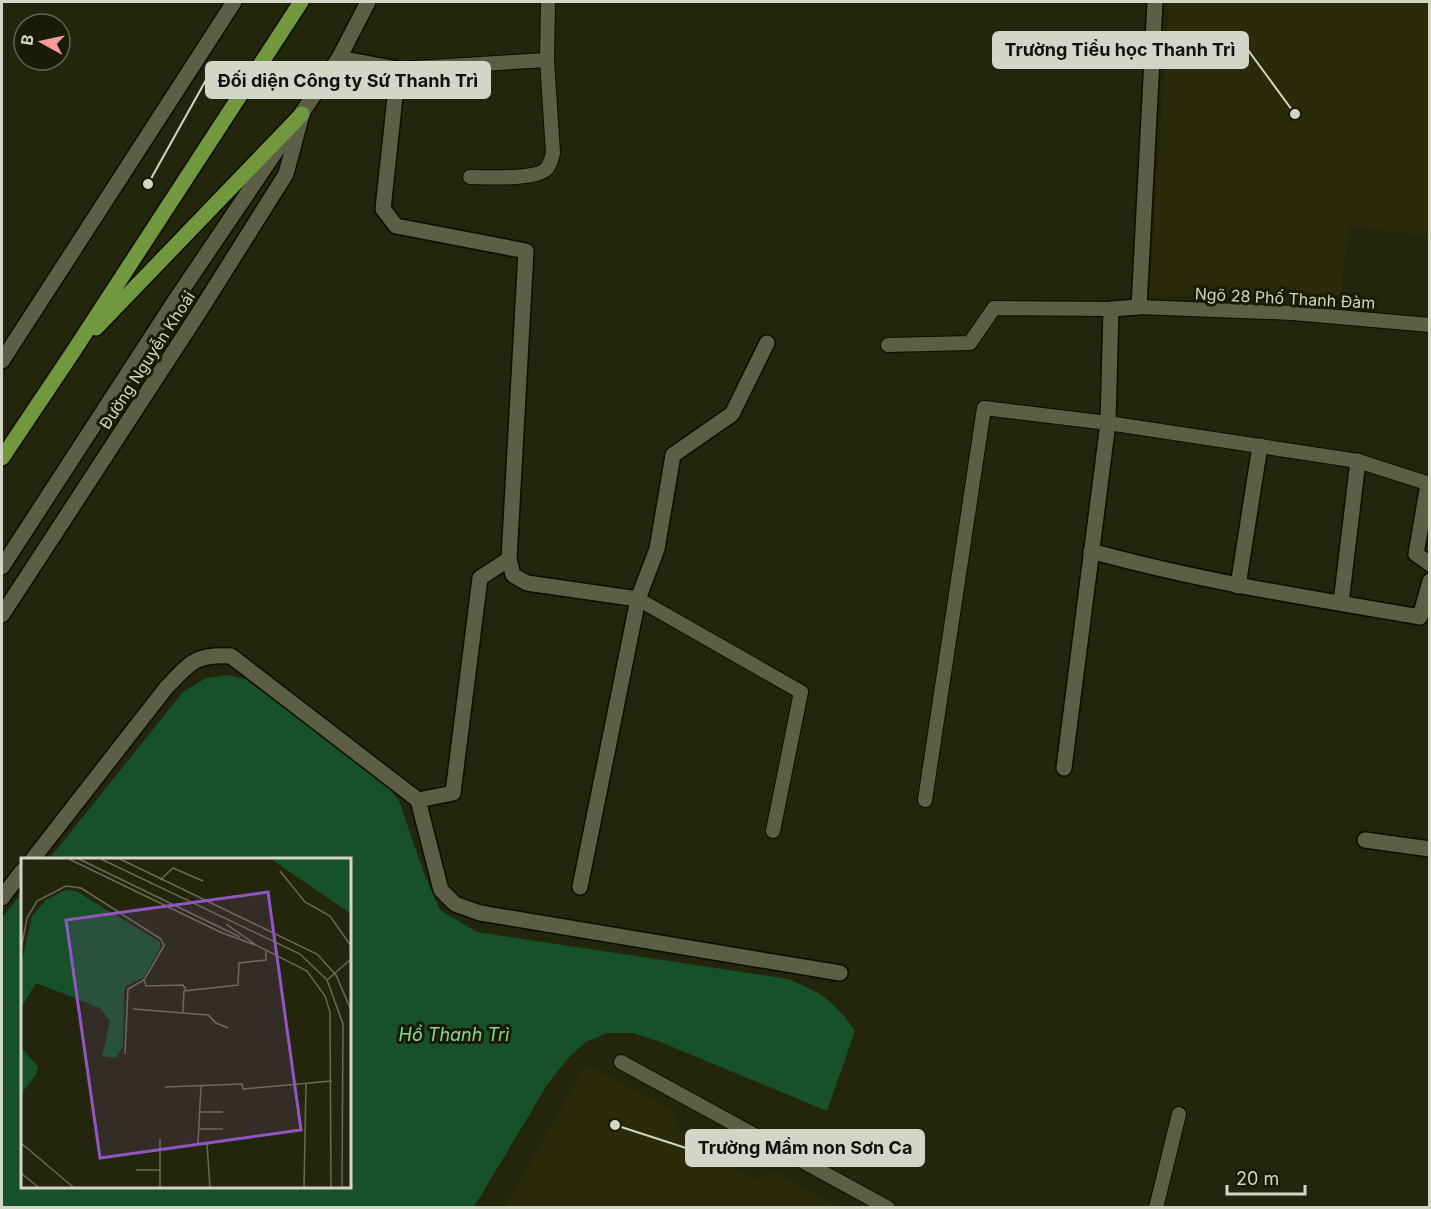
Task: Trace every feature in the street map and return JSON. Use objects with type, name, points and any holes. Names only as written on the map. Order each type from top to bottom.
[{"type":"main road","points":[[2,458],[301,2]]},
{"type":"main road","points":[[73,352],[302,114]]},
{"type":"street","points":[[2,361],[234,2]]},
{"type":"street","name":"Đường Nguyễn Khoái","points":[[2,567],[174,302],[339,58],[368,2]]},
{"type":"street","points":[[1065,768],[1108,423],[1111,309],[1139,307],[1155,2]]},
{"type":"street","points":[[339,58],[398,69],[383,209],[396,226],[526,251],[509,560],[513,575],[527,583],[638,599]]},
{"type":"street","name":"Đường Nguyễn Khoái","points":[[2,615],[286,174],[302,114]]},
{"type":"street","points":[[580,887],[638,599],[657,549],[673,454],[732,414],[767,343]]},
{"type":"street","points":[[1238,586],[1260,446]]},
{"type":"street","points":[[1341,603],[1358,461]]},
{"type":"street","points":[[1429,484],[1416,554],[1430,564]]},
{"type":"street","points":[[1091,551],[1149,567],[1238,586],[1419,617],[1430,581]]},
{"type":"street","points":[[418,800],[453,793],[480,578],[509,560]]},
{"type":"street","points":[[34,858],[166,688],[189,664],[209,655],[231,656],[418,800],[441,890],[454,904],[480,913],[840,973]]},
{"type":"street","points":[[1365,840],[1430,849]]},
{"type":"street","points":[[2,898],[21,872]]},
{"type":"lane","points":[[470,177],[535,175],[545,170],[550,164],[553,153],[547,60],[548,2]]},
{"type":"lane","points":[[398,69],[547,60]]},
{"type":"lane","name":"Ngõ 28 Phố Thanh Đàm","points":[[1139,307],[1293,313],[1430,325]]},
{"type":"lane","points":[[888,345],[970,343],[994,308],[1111,309]]},
{"type":"lane","points":[[925,800],[984,408],[1108,423],[1358,461],[1429,484]]},
{"type":"lane","points":[[638,599],[801,692],[773,831]]},
{"type":"lane","points":[[621,1062],[888,1208]]},
{"type":"lane","points":[[1156,1208],[1179,1114]]},
{"type":"shaded area","points":[[1169,2],[1429,2],[1429,237],[1350,226],[1340,297],[1149,295]]},
{"type":"shaded area","points":[[586,1064],[672,1110],[683,1140],[754,1179],[775,1171],[837,1207],[505,1207]]},
{"type":"water","name":"Hồ Thanh Trì","points":[[228,675],[245,679],[385,783],[399,801],[424,873],[440,910],[477,932],[789,979],[826,999],[855,1031],[827,1111],[658,1041],[632,1033],[607,1033],[586,1042],[570,1056],[547,1085],[474,1207],[2,1207],[2,918],[21,893],[21,1188],[351,1188],[351,858],[50,858],[183,692],[206,678]]},
{"type":"place","name":"Trường Tiểu học Thanh Trì","points":[[1295,114]]},
{"type":"place","name":"Đối diện Công ty Sứ Thanh Trì","points":[[148,184]]},
{"type":"place","name":"Trường Mầm non Sơn Ca","points":[[615,1125]]}]
